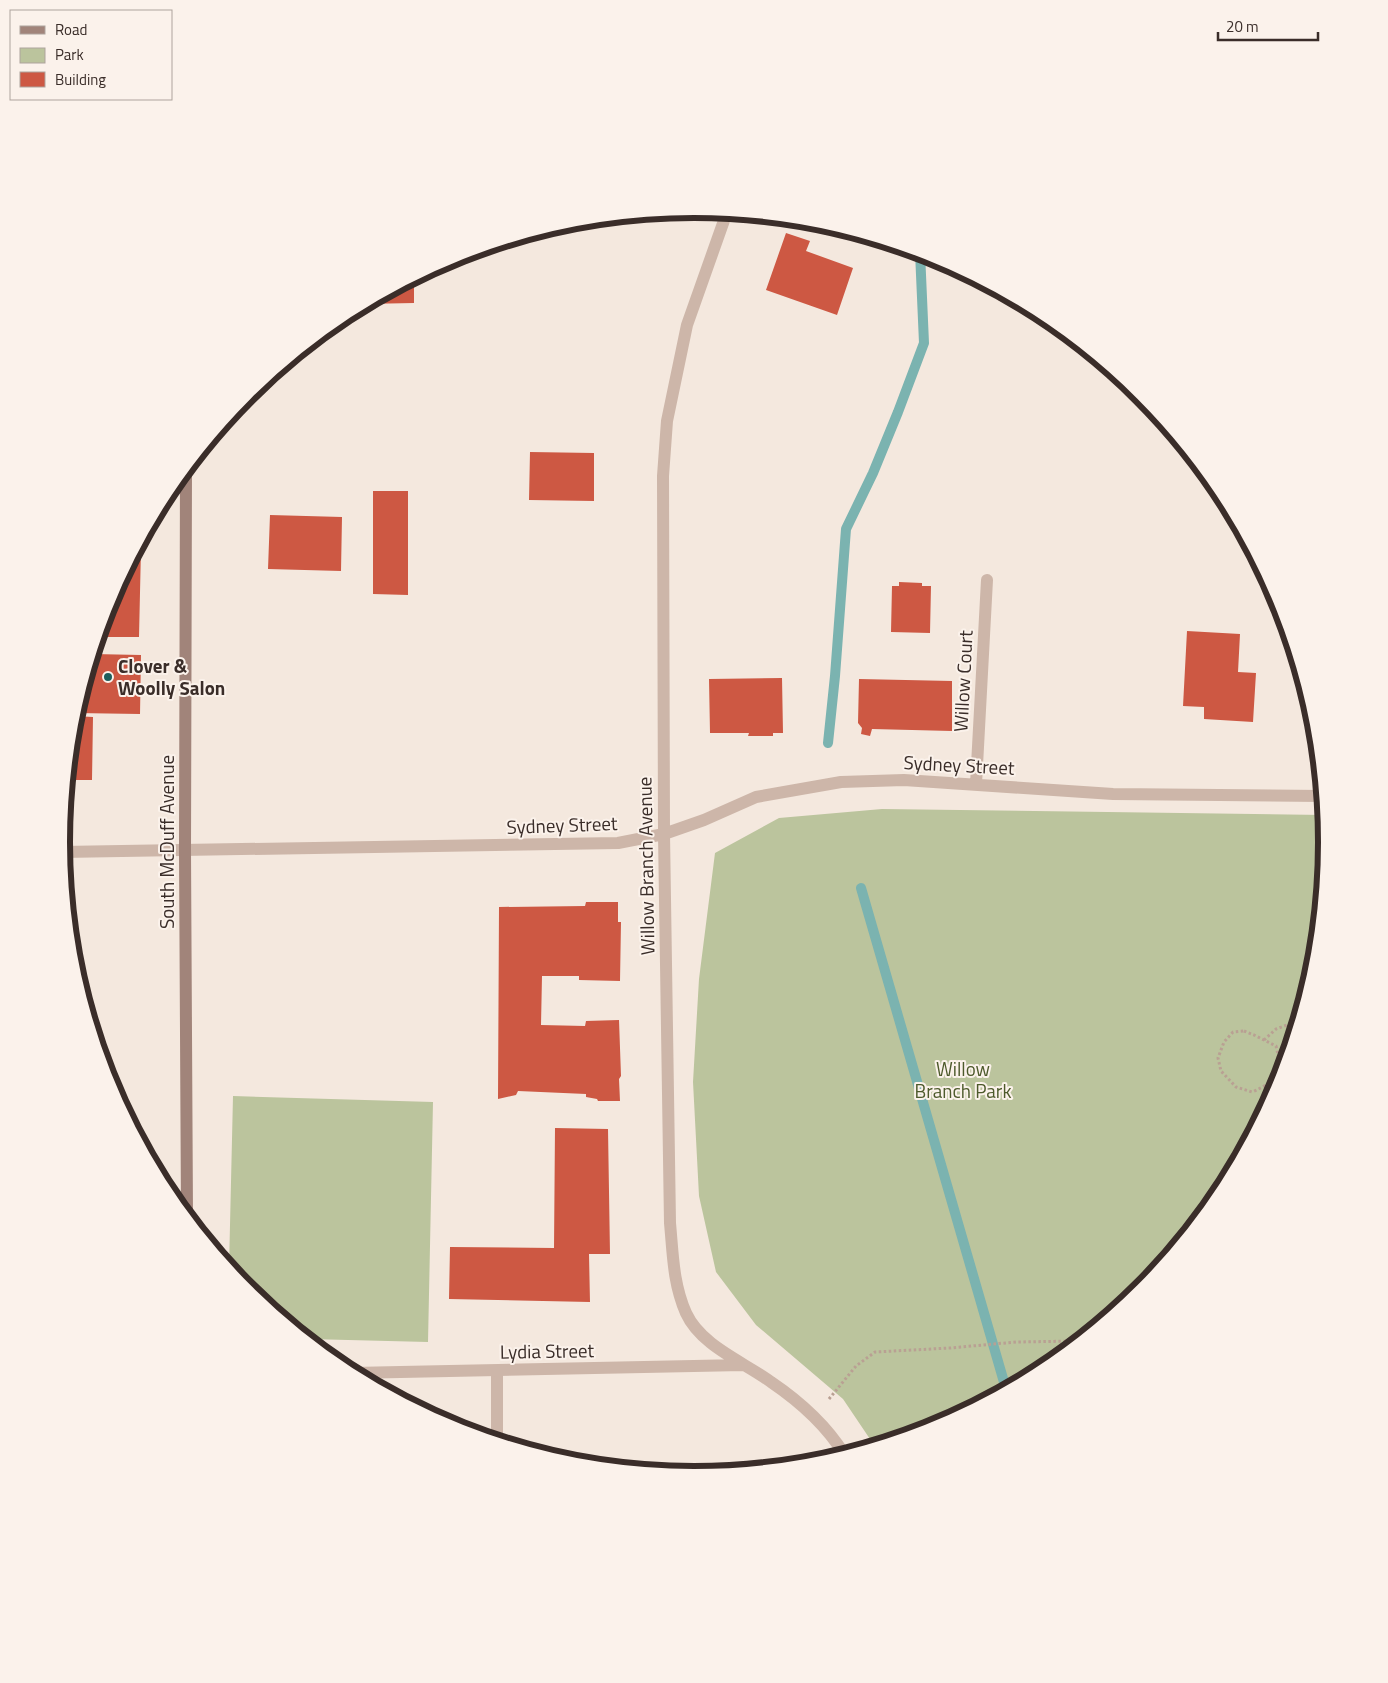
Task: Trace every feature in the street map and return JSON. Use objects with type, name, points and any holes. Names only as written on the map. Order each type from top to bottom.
[{"type":"main road","name":"South McDuff Avenue","points":[[186,480],[187,1204]]},
{"type":"street","name":"Willow Branch Avenue","points":[[725,219],[687,325],[667,421],[663,476],[664,834],[670,1223],[676,1284],[687,1315],[702,1335],[743,1365],[770,1381],[804,1408],[840,1448]]},
{"type":"street","name":"Willow Court","points":[[976,784],[988,580]]},
{"type":"street","name":"Sydney Street","points":[[70,852],[618,843],[664,834],[704,820],[756,797],[798,788],[841,782],[904,780],[1113,794],[1317,796]]},
{"type":"street","name":"Lydia Street","points":[[367,1373],[743,1365]]},
{"type":"street","points":[[497,1371],[498,1434]]},
{"type":"path","points":[[1264,1040],[1276,1029],[1291,1024]]},
{"type":"path","points":[[1270,1082],[1265,1087],[1252,1092],[1236,1087],[1221,1071],[1218,1058],[1224,1042],[1233,1032],[1244,1032],[1276,1046],[1279,1059]]},
{"type":"path","points":[[827,1401],[856,1366],[875,1352],[1016,1342],[1068,1341]]},
{"type":"green space","name":"Willow Branch Park","points":[[882,809],[1317,815],[1317,882],[1313,923],[1297,1003],[1271,1080],[1254,1117],[1213,1188],[1163,1253],[1135,1283],[1074,1337],[1006,1382],[970,1401],[933,1418],[870,1440],[843,1399],[756,1325],[716,1272],[699,1196],[693,1082],[699,979],[715,853],[779,818]]},
{"type":"green space","points":[[233,1096],[433,1102],[428,1342],[317,1339],[283,1311],[229,1258]]},
{"type":"building","points":[[786,233],[810,241],[806,251],[853,268],[837,315],[766,290]]},
{"type":"building","points":[[414,284],[414,303],[378,304]]},
{"type":"building","points":[[999,297],[1009,303],[998,300]]},
{"type":"building","points":[[530,452],[594,453],[594,501],[529,500]]},
{"type":"building","points":[[373,491],[408,491],[408,595],[373,594]]},
{"type":"building","points":[[270,515],[342,517],[341,571],[268,569]]},
{"type":"building","points":[[141,553],[139,637],[104,637],[117,603]]},
{"type":"building","points":[[899,582],[922,583],[922,586],[931,586],[930,633],[891,632],[892,586],[899,586]]},
{"type":"building","points":[[1187,631],[1240,634],[1238,672],[1256,673],[1253,722],[1204,719],[1204,707],[1183,706]]},
{"type":"building","points":[[99,654],[141,655],[140,714],[84,713]]},
{"type":"building","points":[[782,678],[783,733],[773,733],[773,736],[748,736],[749,733],[710,733],[709,679]]},
{"type":"building","points":[[859,679],[952,681],[952,731],[872,729],[870,736],[861,734],[862,728],[858,723]]},
{"type":"building","points":[[83,716],[93,717],[92,780],[73,780]]},
{"type":"building","points":[[586,902],[618,902],[618,922],[621,922],[620,981],[579,980],[579,976],[542,976],[541,1025],[585,1026],[586,1021],[619,1020],[620,1101],[598,1101],[597,1099],[586,1097],[586,1094],[518,1091],[516,1095],[498,1099],[499,907],[585,906]]},
{"type":"building","points":[[555,1128],[608,1129],[610,1254],[589,1254],[590,1302],[449,1299],[450,1247],[554,1248]]},
{"type":"waterway","points":[[828,743],[846,529],[873,473],[924,343],[920,260]]},
{"type":"waterway","points":[[861,888],[1004,1383]]},
{"type":"place","name":"Clover & Woolly Salon","points":[[108,677]]}]
